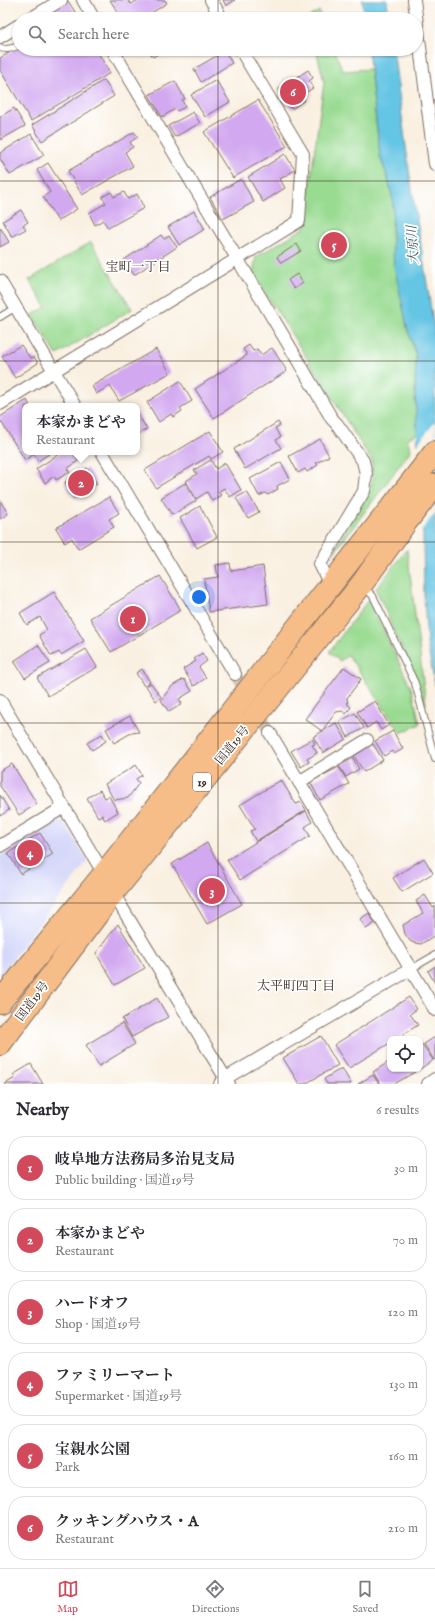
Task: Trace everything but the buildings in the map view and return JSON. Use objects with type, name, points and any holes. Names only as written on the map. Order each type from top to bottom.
[{"type":"highway","name":"国道19号","points":[[0,1002],[104,874],[435,452]]},
{"type":"highway","name":"国道19号","points":[[0,1044],[113,893],[361,585],[406,522],[435,485]]},
{"type":"street","points":[[41,12],[61,0]]},
{"type":"street","points":[[83,0],[90,12]]},
{"type":"street","points":[[211,0],[218,12]]},
{"type":"street","points":[[414,0],[416,12]]},
{"type":"street","points":[[0,37],[12,30]]},
{"type":"street","points":[[116,56],[332,419],[363,461],[366,474],[364,491],[320,564],[330,585]]},
{"type":"street","points":[[0,404],[299,221],[303,154],[244,56]]},
{"type":"street","points":[[421,56],[435,164]]},
{"type":"street","points":[[0,281],[73,403]]},
{"type":"street","points":[[104,455],[236,674]]},
{"type":"street","points":[[0,700],[104,874]]},
{"type":"street","points":[[270,733],[435,1010]]},
{"type":"street","points":[[299,782],[366,740]]},
{"type":"street","points":[[0,846],[64,807]]},
{"type":"street","points":[[113,893],[225,1082],[411,969]]},
{"type":"street","points":[[428,1084],[435,1079]]},
{"type":"lane","points":[[0,48],[6,50],[12,48]]},
{"type":"lane","points":[[0,317],[16,307]]},
{"type":"lane","points":[[361,585],[373,596],[415,683],[435,760]]},
{"type":"lane","points":[[411,969],[435,955]]},
{"type":"shaded area","points":[[62,819],[88,860],[0,976],[0,856]]},
{"type":"green space","points":[[318,56],[337,56],[343,71],[370,69],[380,156],[388,179],[393,201],[392,233],[407,327],[416,355],[415,394],[418,433],[407,439],[411,450],[331,557],[372,483],[372,461],[253,273],[256,257],[304,228],[324,82]]},
{"type":"green space","points":[[91,242],[132,309],[57,355],[32,315],[46,307],[29,280]]},
{"type":"green space","points":[[407,549],[426,705],[376,589]]},
{"type":"green space","points":[[369,599],[412,690],[420,724],[401,733],[348,655],[340,661],[329,652]]},
{"type":"water","points":[[362,0],[387,0],[388,12],[364,12]]},
{"type":"water","name":"大原川","points":[[369,56],[394,56],[410,177],[435,334],[435,685],[427,643],[424,597],[423,535],[415,394],[416,355],[407,327],[394,265],[392,239],[393,201],[388,179],[380,156]]},
{"type":"pier","points":[[435,422],[435,513],[421,531],[416,446]]},
{"type":"tunnel","points":[[235,674],[270,733]]},
{"type":"place","name":"クッキングハウス・A","points":[[293,92]]},
{"type":"place","name":"宝親水公園","points":[[334,245]]},
{"type":"place","name":"本家かまどや","points":[[81,483]]},
{"type":"place","name":"岐阜地方法務局多治見支局","points":[[133,619]]},
{"type":"place","name":"ファミリーマート","points":[[30,853]]},
{"type":"place","name":"ハードオフ","points":[[212,891]]},
{"type":"district","name":"宝町一丁目","points":[[138,266]]},
{"type":"district","name":"太平町四丁目","points":[[296,985]]}]
